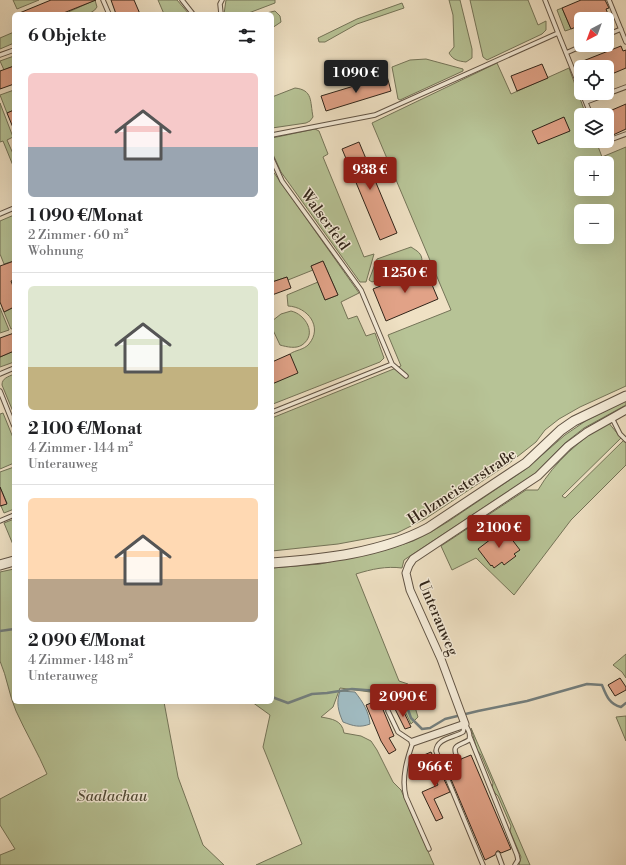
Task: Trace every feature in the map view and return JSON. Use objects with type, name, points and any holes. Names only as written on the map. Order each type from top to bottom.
[{"type":"street","name":"Holzmeisterstraße","points":[[274,563],[319,559],[383,546],[411,537],[428,528],[526,463],[561,430],[574,421],[626,396]]},
{"type":"street","name":"Unterauweg","points":[[464,722],[441,659],[410,590],[406,573],[409,564],[413,559],[538,476],[578,438],[594,427],[626,410]]},
{"type":"street","points":[[0,565],[12,562]]},
{"type":"street","points":[[413,742],[464,722]]},
{"type":"lane","points":[[103,0],[106,12]]},
{"type":"lane","points":[[182,0],[192,12]]},
{"type":"lane","points":[[186,0],[187,6]]},
{"type":"lane","points":[[220,12],[220,4],[222,0]]},
{"type":"lane","points":[[545,0],[574,73]]},
{"type":"lane","points":[[609,0],[626,42]]},
{"type":"lane","points":[[614,32],[621,29]]},
{"type":"lane","points":[[274,135],[363,119],[375,115],[558,33]]},
{"type":"lane","points":[[566,53],[574,49]]},
{"type":"lane","points":[[0,55],[12,51]]},
{"type":"lane","points":[[588,108],[586,102],[626,87]]},
{"type":"lane","points":[[614,138],[626,134]]},
{"type":"lane","name":"Walserfeld","points":[[274,163],[282,181],[361,290],[392,364],[406,376]]},
{"type":"lane","points":[[0,214],[12,209]]},
{"type":"lane","points":[[274,411],[392,364]]},
{"type":"lane","points":[[0,374],[12,369]]},
{"type":"lane","points":[[0,391],[12,421]]},
{"type":"lane","points":[[612,418],[620,434],[626,440]]},
{"type":"lane","points":[[0,521],[12,516]]},
{"type":"lane","points":[[388,710],[398,732],[413,742],[404,779],[404,789],[406,797],[429,849]]},
{"type":"lane","points":[[464,722],[469,731],[470,737],[517,854],[518,860],[515,865]]},
{"type":"lane","points":[[464,722],[463,732],[440,742],[436,751],[484,865]]},
{"type":"lane","points":[[458,760],[455,753],[456,746],[469,740],[470,737]]},
{"type":"lane","points":[[498,854],[502,865]]},
{"type":"green space","points":[[13,0],[39,0],[17,9]]},
{"type":"green space","points":[[95,0],[97,7],[91,12],[68,12]]},
{"type":"green space","points":[[158,0],[177,0],[187,12],[163,12]]},
{"type":"green space","points":[[226,0],[275,0],[275,3],[251,12],[224,12]]},
{"type":"green space","points":[[449,0],[460,0],[472,49],[472,58],[466,62],[456,60],[449,53],[454,47],[453,15]]},
{"type":"green space","points":[[470,0],[528,0],[538,25],[546,21],[546,30],[542,34],[487,60],[483,57]]},
{"type":"green space","points":[[402,3],[404,8],[357,24],[325,42],[319,42],[318,38],[357,19]]},
{"type":"green space","points":[[562,8],[571,29],[565,31],[557,10]]},
{"type":"green space","points":[[275,11],[280,16],[281,22],[274,27],[274,12],[271,12]]},
{"type":"green space","points":[[12,33],[12,44],[0,49],[0,38]]},
{"type":"green space","points":[[12,57],[12,67],[4,70],[0,61]]},
{"type":"green space","points":[[426,59],[463,69],[463,71],[400,100],[398,99],[392,67],[410,60]]},
{"type":"green space","points":[[497,63],[511,94],[569,68],[574,82],[574,100],[581,100],[583,108],[574,108],[574,148],[599,148],[602,156],[574,156],[574,196],[614,196],[614,156],[604,156],[626,147],[626,386],[580,407],[559,419],[545,430],[536,442],[508,464],[425,519],[397,533],[338,544],[274,551],[274,417],[401,366],[388,335],[451,310],[372,123]]},
{"type":"green space","points":[[295,88],[305,91],[310,97],[313,117],[306,123],[274,128],[274,96]]},
{"type":"green space","points":[[12,91],[12,111],[7,113],[0,95]]},
{"type":"green space","points":[[0,103],[12,134],[12,138],[7,140],[12,151],[12,163],[3,141],[0,142]]},
{"type":"green space","points":[[315,129],[319,131],[328,154],[323,157],[364,257],[374,254],[366,282],[360,282],[281,172],[274,156],[274,138]]},
{"type":"green space","points":[[274,173],[359,293],[341,302],[348,319],[357,316],[366,336],[375,333],[384,358],[380,362],[274,404],[274,379],[290,354],[309,344],[313,338],[314,331],[314,325],[307,314],[295,307],[288,306],[287,295],[318,282],[325,300],[338,295],[323,261],[311,266],[313,270],[288,280],[287,277],[274,281]]},
{"type":"green space","points":[[12,216],[12,262],[4,264],[0,254],[0,221]]},
{"type":"green space","points":[[411,247],[420,254],[422,261],[372,282],[369,280],[377,259]]},
{"type":"green space","points":[[0,308],[9,330],[0,333]]},
{"type":"green space","points":[[12,308],[12,329],[11,329],[4,312]]},
{"type":"green space","points":[[291,311],[301,316],[305,320],[309,330],[307,341],[297,347],[280,345],[274,332],[274,319],[281,314]]},
{"type":"green space","points":[[12,352],[12,363],[0,367],[0,357]]},
{"type":"green space","points":[[12,375],[12,409],[2,385],[4,379]]},
{"type":"green space","points":[[626,401],[626,405],[584,428],[565,443],[536,473],[404,560],[402,568],[379,568],[356,574],[399,681],[408,684],[418,717],[411,724],[402,705],[395,708],[378,693],[340,688],[333,707],[321,717],[339,723],[344,733],[361,736],[371,741],[393,782],[401,790],[434,865],[256,865],[302,844],[263,747],[270,715],[255,704],[274,704],[274,568],[320,564],[385,550],[413,541],[449,521],[526,469],[565,435],[587,420]]},
{"type":"green space","points":[[3,413],[12,435],[12,464],[0,469],[0,414]]},
{"type":"green space","points":[[608,422],[621,438],[562,496],[565,498],[624,440],[626,442],[626,465],[571,520],[514,595],[476,558],[452,570],[441,546],[526,490],[538,490],[560,460],[588,436]]},
{"type":"green space","points":[[12,468],[12,510],[4,513],[1,506],[7,503],[0,487],[0,472]]},
{"type":"green space","points":[[12,520],[12,542],[4,523]]},
{"type":"green space","name":"Saalachau","points":[[12,569],[12,699],[0,661],[0,572]]},
{"type":"green space","points":[[626,654],[626,678],[622,672],[613,665]]},
{"type":"green space","name":"Saalachau","points":[[14,704],[164,704],[178,777],[203,845],[224,865],[0,865],[0,855],[15,849],[0,825],[0,799],[47,774]]},
{"type":"green space","points":[[626,716],[626,741],[616,717]]},
{"type":"green space","points":[[471,728],[530,865],[519,865],[521,857],[510,831],[511,826],[498,796],[492,788],[493,783],[481,755],[477,750]]},
{"type":"water","points":[[340,691],[355,692],[365,707],[370,724],[356,726],[343,722],[338,706]]},
{"type":"building","points":[[51,0],[96,0],[66,12],[22,12]]},
{"type":"building","points":[[111,0],[134,0],[139,12],[115,12]]},
{"type":"building","points":[[581,0],[605,0],[609,8],[606,9],[607,12],[574,12],[574,28],[571,29],[562,8]]},
{"type":"building","points":[[621,46],[623,51],[626,50],[626,68],[614,73],[614,60],[586,60],[606,52],[614,52],[614,49]]},
{"type":"building","points":[[542,64],[548,78],[517,91],[511,76]]},
{"type":"building","points":[[12,67],[12,85],[0,89],[0,71]]},
{"type":"building","points":[[387,76],[391,91],[326,111],[321,96]]},
{"type":"building","points":[[626,104],[626,129],[614,135],[614,109]]},
{"type":"building","points":[[12,111],[12,125],[7,113]]},
{"type":"building","points":[[564,117],[570,131],[538,144],[532,131]]},
{"type":"building","points":[[359,142],[397,233],[380,240],[342,149]]},
{"type":"building","points":[[323,261],[338,295],[325,300],[311,266]]},
{"type":"building","points":[[12,262],[12,308],[4,312],[0,302],[0,266]]},
{"type":"building","points":[[425,268],[438,299],[386,321],[373,289]]},
{"type":"building","points":[[287,277],[291,288],[274,294],[274,281]]},
{"type":"building","points":[[12,334],[12,352],[0,357],[0,338]]},
{"type":"building","points":[[290,354],[298,373],[274,383],[274,361]]},
{"type":"building","points":[[0,487],[7,504],[0,506]]},
{"type":"building","points":[[504,529],[520,550],[514,554],[516,556],[504,565],[502,562],[494,568],[478,549]]},
{"type":"building","points":[[620,678],[626,687],[626,690],[615,696],[608,685]]},
{"type":"building","points":[[379,700],[394,736],[389,738],[396,750],[389,754],[381,741],[366,705]]},
{"type":"building","points":[[401,706],[411,727],[405,729],[395,709]]},
{"type":"building","points":[[431,752],[450,792],[434,799],[443,818],[436,821],[422,792],[438,785],[424,755]]},
{"type":"building","points":[[471,755],[511,849],[501,853],[497,851],[495,855],[485,860],[445,765],[455,761],[460,763],[461,759]]},
{"type":"waterway","points":[[0,631],[12,629]]},
{"type":"waterway","points":[[274,698],[288,703],[312,694],[352,689],[379,691],[406,704],[411,718],[422,729],[430,728],[445,719],[527,701],[587,684],[602,685],[608,699],[617,706],[621,707],[626,703]]}]
